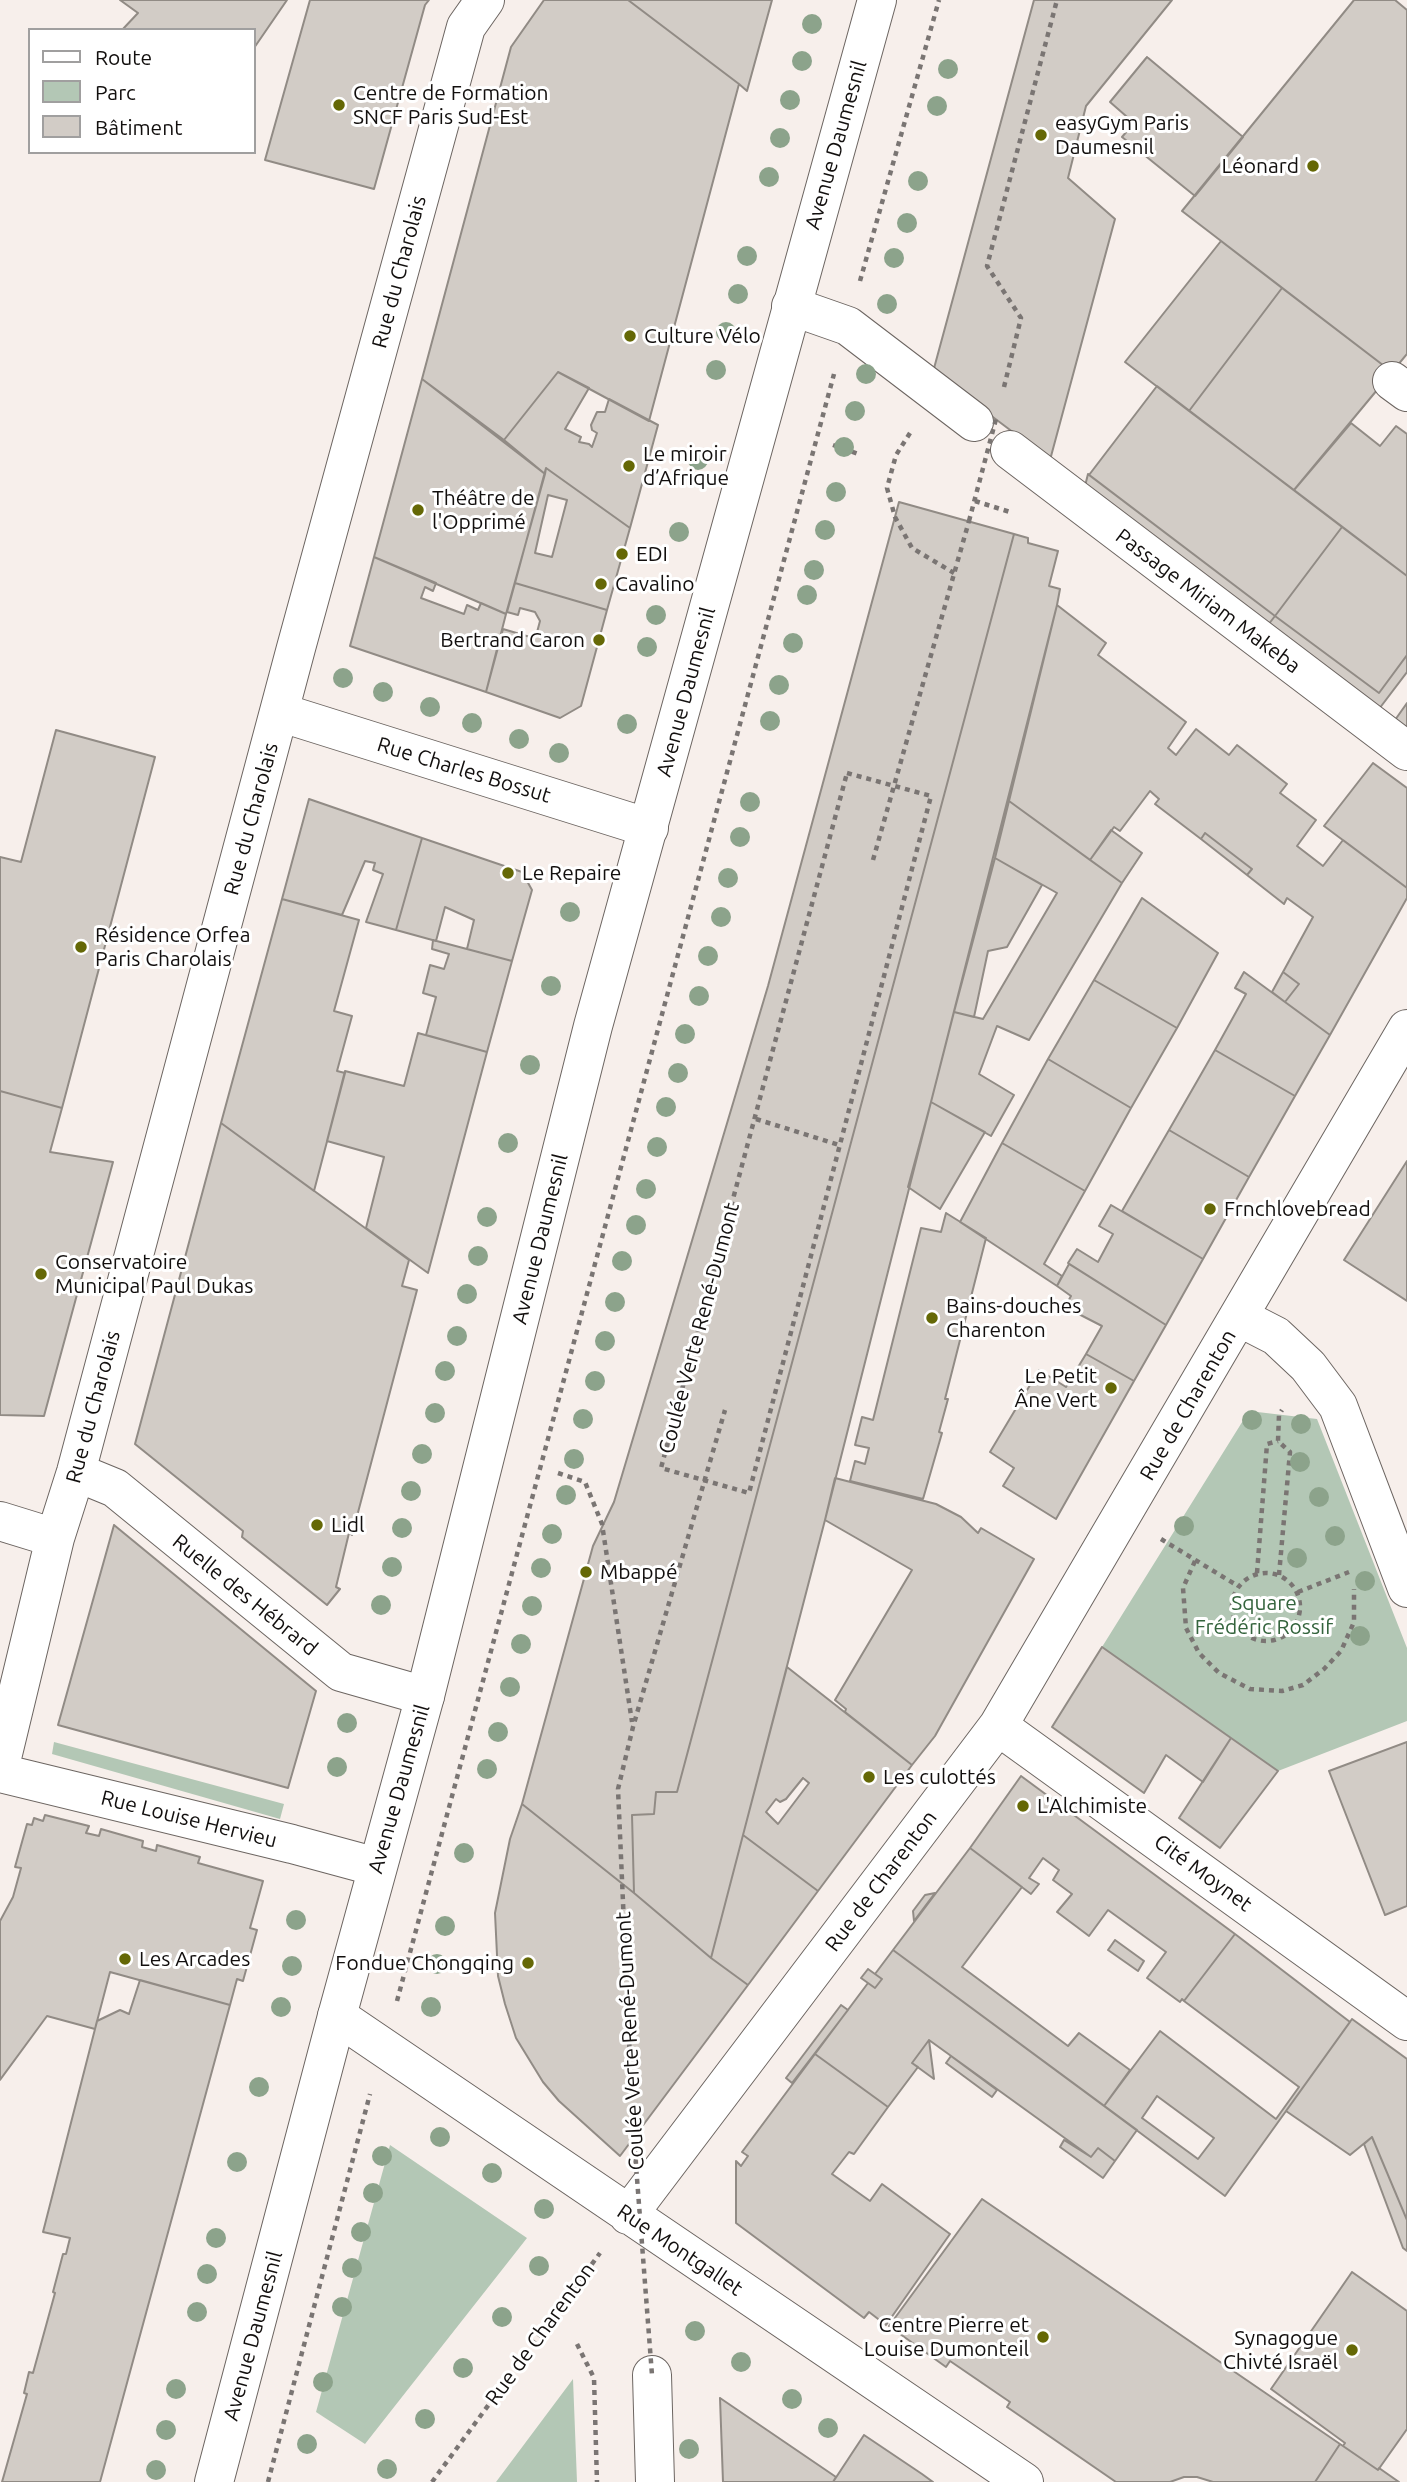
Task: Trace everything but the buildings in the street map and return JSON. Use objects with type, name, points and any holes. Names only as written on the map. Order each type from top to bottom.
[{"type":"street","name":"Rue du Charolais","points":[[0,1766],[55,1538],[76,1472],[466,27],[485,0]]},
{"type":"street","name":"Avenue Daumesnil","points":[[214,2482],[425,1696],[593,1026],[877,0]]},
{"type":"street","name":"Passage Miriam Makeba","points":[[791,306],[848,326],[995,424],[1407,751]]},
{"type":"street","name":"Rue Charles Bossut","points":[[279,712],[649,828]]},
{"type":"street","name":"Rue de Charenton","points":[[628,2216],[998,1726],[1407,1029]]},
{"type":"street","points":[[1239,1317],[1276,1336],[1308,1366],[1338,1406],[1407,1588]]},
{"type":"street","name":"Ruelle des Hébrard","points":[[76,1472],[115,1488],[341,1672],[425,1696]]},
{"type":"street","points":[[0,1521],[55,1538]]},
{"type":"street","name":"Cité Moynet","points":[[998,1726],[1407,2021]]},
{"type":"street","name":"Rue Louise Hervieu","points":[[0,1773],[377,1867]]},
{"type":"street","name":"Rue Montgallet","points":[[337,2016],[628,2216],[1024,2482]]},
{"type":"street","points":[[652,2375],[655,2482]]},
{"type":"path","points":[[396,2003],[848,326],[939,0]]},
{"type":"path","points":[[1002,394],[1021,318],[987,266],[1057,0]]},
{"type":"path","points":[[873,860],[995,424]]},
{"type":"path","points":[[915,426],[896,456],[887,488],[895,517],[912,548],[954,573]]},
{"type":"path","points":[[833,445],[861,455]]},
{"type":"path","points":[[975,501],[1014,513]]},
{"type":"path","name":"Coulée Verte René-Dumont","points":[[847,773],[931,796],[749,1493],[661,1468],[756,1119],[847,773]]},
{"type":"path","points":[[756,1119],[839,1145]]},
{"type":"path","name":"Coulée Verte René-Dumont","points":[[652,2375],[634,2139],[618,1789],[633,1727],[725,1410]]},
{"type":"path","points":[[1279,1415],[1278,1441],[1290,1452],[1279,1575]]},
{"type":"path","points":[[1257,1573],[1267,1444],[1278,1441]]},
{"type":"path","points":[[558,1473],[585,1482],[603,1524],[633,1727]]},
{"type":"path","points":[[1157,1537],[1238,1586]]},
{"type":"path","points":[[1195,1561],[1183,1588],[1186,1628],[1199,1653],[1219,1673],[1250,1689],[1282,1691],[1303,1685],[1341,1651],[1354,1622],[1354,1570],[1298,1592]]},
{"type":"path","points":[[1257,1573],[1279,1575],[1298,1592],[1301,1607],[1296,1625],[1283,1638],[1264,1642],[1246,1637],[1234,1622],[1231,1603],[1238,1586],[1257,1573]]},
{"type":"path","points":[[268,2482],[365,2112]]},
{"type":"path","name":"Rue de Charenton","points":[[432,2482],[628,2216]]},
{"type":"path","points":[[577,2344],[594,2378],[597,2482]]},
{"type":"green space","name":"Square Frédéric Rossif","points":[[1249,1411],[1317,1419],[1407,1648],[1407,1721],[1278,1771],[1102,1647]]},
{"type":"green space","points":[[54,1742],[284,1804],[280,1819],[52,1754]]},
{"type":"green space","points":[[390,2145],[527,2238],[365,2444],[316,2412]]},
{"type":"green space","points":[[573,2379],[577,2482],[496,2482]]},
{"type":"place","name":"Centre de Formation SNCF Paris Sud-Est","points":[[339,105]]},
{"type":"place","name":"easyGym Paris Daumesnil","points":[[1041,135]]},
{"type":"place","name":"Léonard","points":[[1313,166]]},
{"type":"place","name":"Culture Vélo","points":[[630,336]]},
{"type":"place","name":"Le miroir d’Afrique","points":[[629,466]]},
{"type":"place","name":"Théâtre de l'Opprimé","points":[[418,510]]},
{"type":"place","name":"EDI","points":[[622,554]]},
{"type":"place","name":"Cavalino","points":[[601,584]]},
{"type":"place","name":"Bertrand Caron","points":[[599,640]]},
{"type":"place","name":"Le Repaire","points":[[508,873]]},
{"type":"place","name":"Résidence Orfea Paris Charolais","points":[[81,947]]},
{"type":"place","name":"Frnchlovebread","points":[[1210,1209]]},
{"type":"place","name":"Conservatoire Municipal Paul Dukas","points":[[41,1274]]},
{"type":"place","name":"Bains-douches Charenton","points":[[932,1318]]},
{"type":"place","name":"Le Petit Âne Vert","points":[[1111,1388]]},
{"type":"place","name":"Lidl","points":[[317,1525]]},
{"type":"place","name":"Mbappé","points":[[586,1572]]},
{"type":"place","name":"Les culottés","points":[[869,1777]]},
{"type":"place","name":"L'Alchimiste","points":[[1023,1806]]},
{"type":"place","name":"Les Arcades","points":[[125,1959]]},
{"type":"place","name":"Fondue Chongqing","points":[[528,1963]]},
{"type":"place","name":"Centre Pierre et Louise Dumonteil","points":[[1043,2337]]},
{"type":"place","name":"Synagogue Chivté Israël","points":[[1352,2350]]}]
